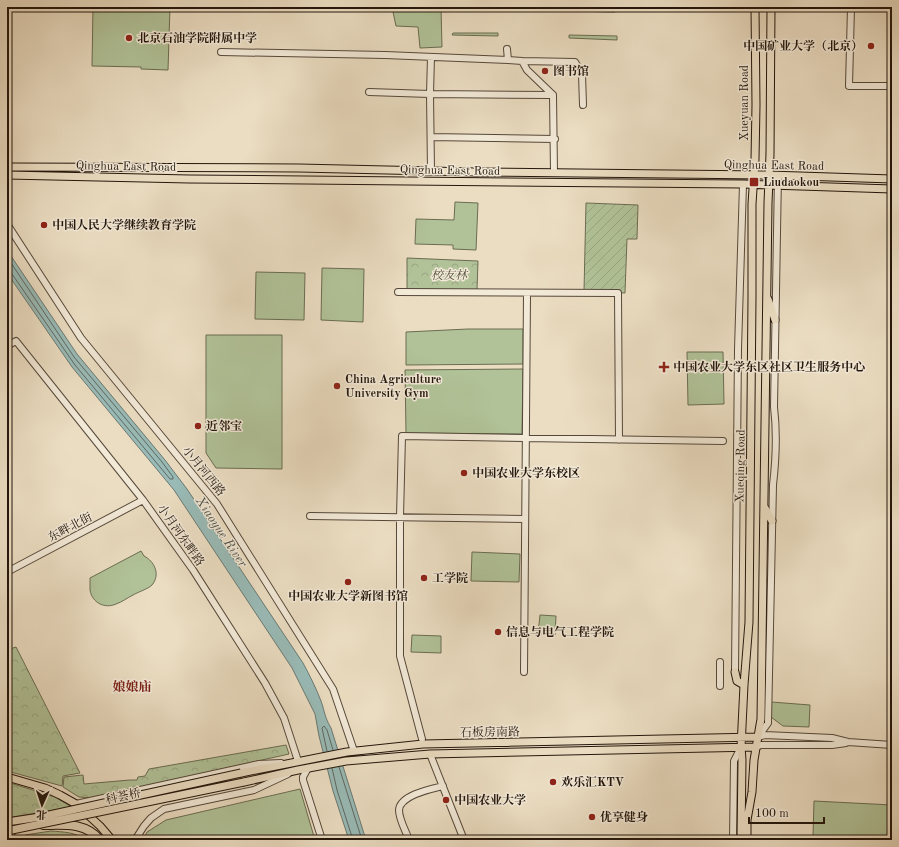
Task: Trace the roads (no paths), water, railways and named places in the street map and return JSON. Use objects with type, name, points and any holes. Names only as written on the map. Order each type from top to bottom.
[{"type":"highway","points":[[40,825],[69,825],[85,828],[93,832],[100,840]]},
{"type":"highway","points":[[7,830],[13,840]]},
{"type":"main road","name":"Xueyuan Road","points":[[753,185],[756,104],[755,7]]},
{"type":"main road","points":[[769,175],[771,24],[773,7]]},
{"type":"main road","name":"Qinghua East Road","points":[[7,167],[190,167],[754,176],[778,175],[892,179]]},
{"type":"main road","points":[[189,179],[190,167]]},
{"type":"main road","name":"Qinghua East Road","points":[[7,175],[189,179],[743,184],[892,189]]},
{"type":"main road","name":"Xueqing Road","points":[[747,840],[754,760],[761,719],[769,175]]},
{"type":"main road","name":"Xueqing Road","points":[[741,840],[741,747],[749,622],[753,185]]},
{"type":"main road","points":[[767,296],[775,320]]},
{"type":"main road","points":[[764,506],[772,521]]},
{"type":"main road","points":[[735,672],[737,681],[744,685]]},
{"type":"main road","name":"石板房南路","points":[[241,773],[354,751],[423,744],[758,737]]},
{"type":"main road","name":"石板房南路","points":[[244,782],[346,761],[430,754],[756,747]]},
{"type":"main road","name":"科荟桥","points":[[7,822],[33,818],[241,773]]},
{"type":"main road","points":[[7,777],[60,794],[76,804],[100,826],[112,840]]},
{"type":"main road","name":"科荟桥","points":[[7,830],[40,825],[244,782]]},
{"type":"street","points":[[851,7],[849,86],[892,86]]},
{"type":"street","points":[[507,49],[508,60]]},
{"type":"street","points":[[221,52],[575,62],[582,74],[583,105]]},
{"type":"street","points":[[431,57],[431,171]]},
{"type":"street","points":[[522,61],[527,70],[553,96],[555,139],[554,173]]},
{"type":"street","points":[[369,92],[553,96]]},
{"type":"street","points":[[430,137],[555,139]]},
{"type":"street","name":"Xueqing Road","points":[[758,737],[768,723],[772,521],[775,466],[774,407],[778,175]]},
{"type":"street","name":"Xueqing Road","points":[[735,672],[738,349],[743,184]]},
{"type":"street","name":"小月河西路","points":[[7,224],[81,338],[217,504],[333,689],[354,751]]},
{"type":"street","points":[[398,292],[527,294],[618,293],[619,440]]},
{"type":"street","points":[[524,672],[527,294]]},
{"type":"street","name":"小月河东畔路","points":[[7,346],[16,342],[143,500],[193,570],[265,683],[284,718],[297,762]]},
{"type":"street","points":[[422,739],[400,656],[400,517],[402,436],[723,441]]},
{"type":"street","name":"东畔北街","points":[[7,572],[143,500]]},
{"type":"street","points":[[310,516],[525,519]]},
{"type":"street","points":[[720,662],[720,686]]},
{"type":"street","points":[[758,737],[765,735],[832,738],[848,742],[892,745]]},
{"type":"street","points":[[756,747],[761,745],[832,745],[848,742]]},
{"type":"street","name":"Xueqing Road","points":[[733,840],[734,761],[741,747]]},
{"type":"street","points":[[430,754],[464,840]]},
{"type":"street","points":[[76,804],[259,764],[297,762]]},
{"type":"street","points":[[308,768],[303,777],[322,840]]},
{"type":"street","points":[[135,840],[151,818],[164,809],[254,790],[298,770]]},
{"type":"street","points":[[409,840],[400,818],[399,810],[402,801],[413,795],[443,786]]},
{"type":"water","points":[[7,250],[77,354],[165,460],[187,489],[303,663],[317,691],[331,728],[366,840],[349,840],[333,791],[315,714],[292,668],[174,490],[72,367],[7,273]]},
{"type":"place","name":"北京石油学院附属中学","points":[[129,38]]},
{"type":"place","name":"中国矿业大学（北京）","points":[[871,46]]},
{"type":"place","name":"图书馆","points":[[545,71]]},
{"type":"place","name":"Liudaokou","points":[[754,182]]},
{"type":"place","name":"中国人民大学继续教育学院","points":[[44,225]]},
{"type":"place","name":"中国农业大学东区社区卫生服务中心","points":[[664,367]]},
{"type":"place","name":"China Agriculture University Gym","points":[[337,386]]},
{"type":"place","name":"近邻宝","points":[[198,426]]},
{"type":"place","name":"中国农业大学东校区","points":[[464,473]]},
{"type":"place","name":"工学院","points":[[424,578]]},
{"type":"place","name":"中国农业大学新图书馆","points":[[348,582]]},
{"type":"place","name":"信息与电气工程学院","points":[[498,632]]},
{"type":"place","name":"欢乐汇KTV","points":[[553,782]]},
{"type":"place","name":"中国农业大学","points":[[446,800]]},
{"type":"place","name":"优享健身","points":[[592,817]]},
{"type":"district","name":"娘娘庙","points":[[132,686]]},
{"type":"park label","name":"校友林","points":[[449,275]]},
{"type":"water label","name":"Xiaoyue River","points":[[222,531]]}]
